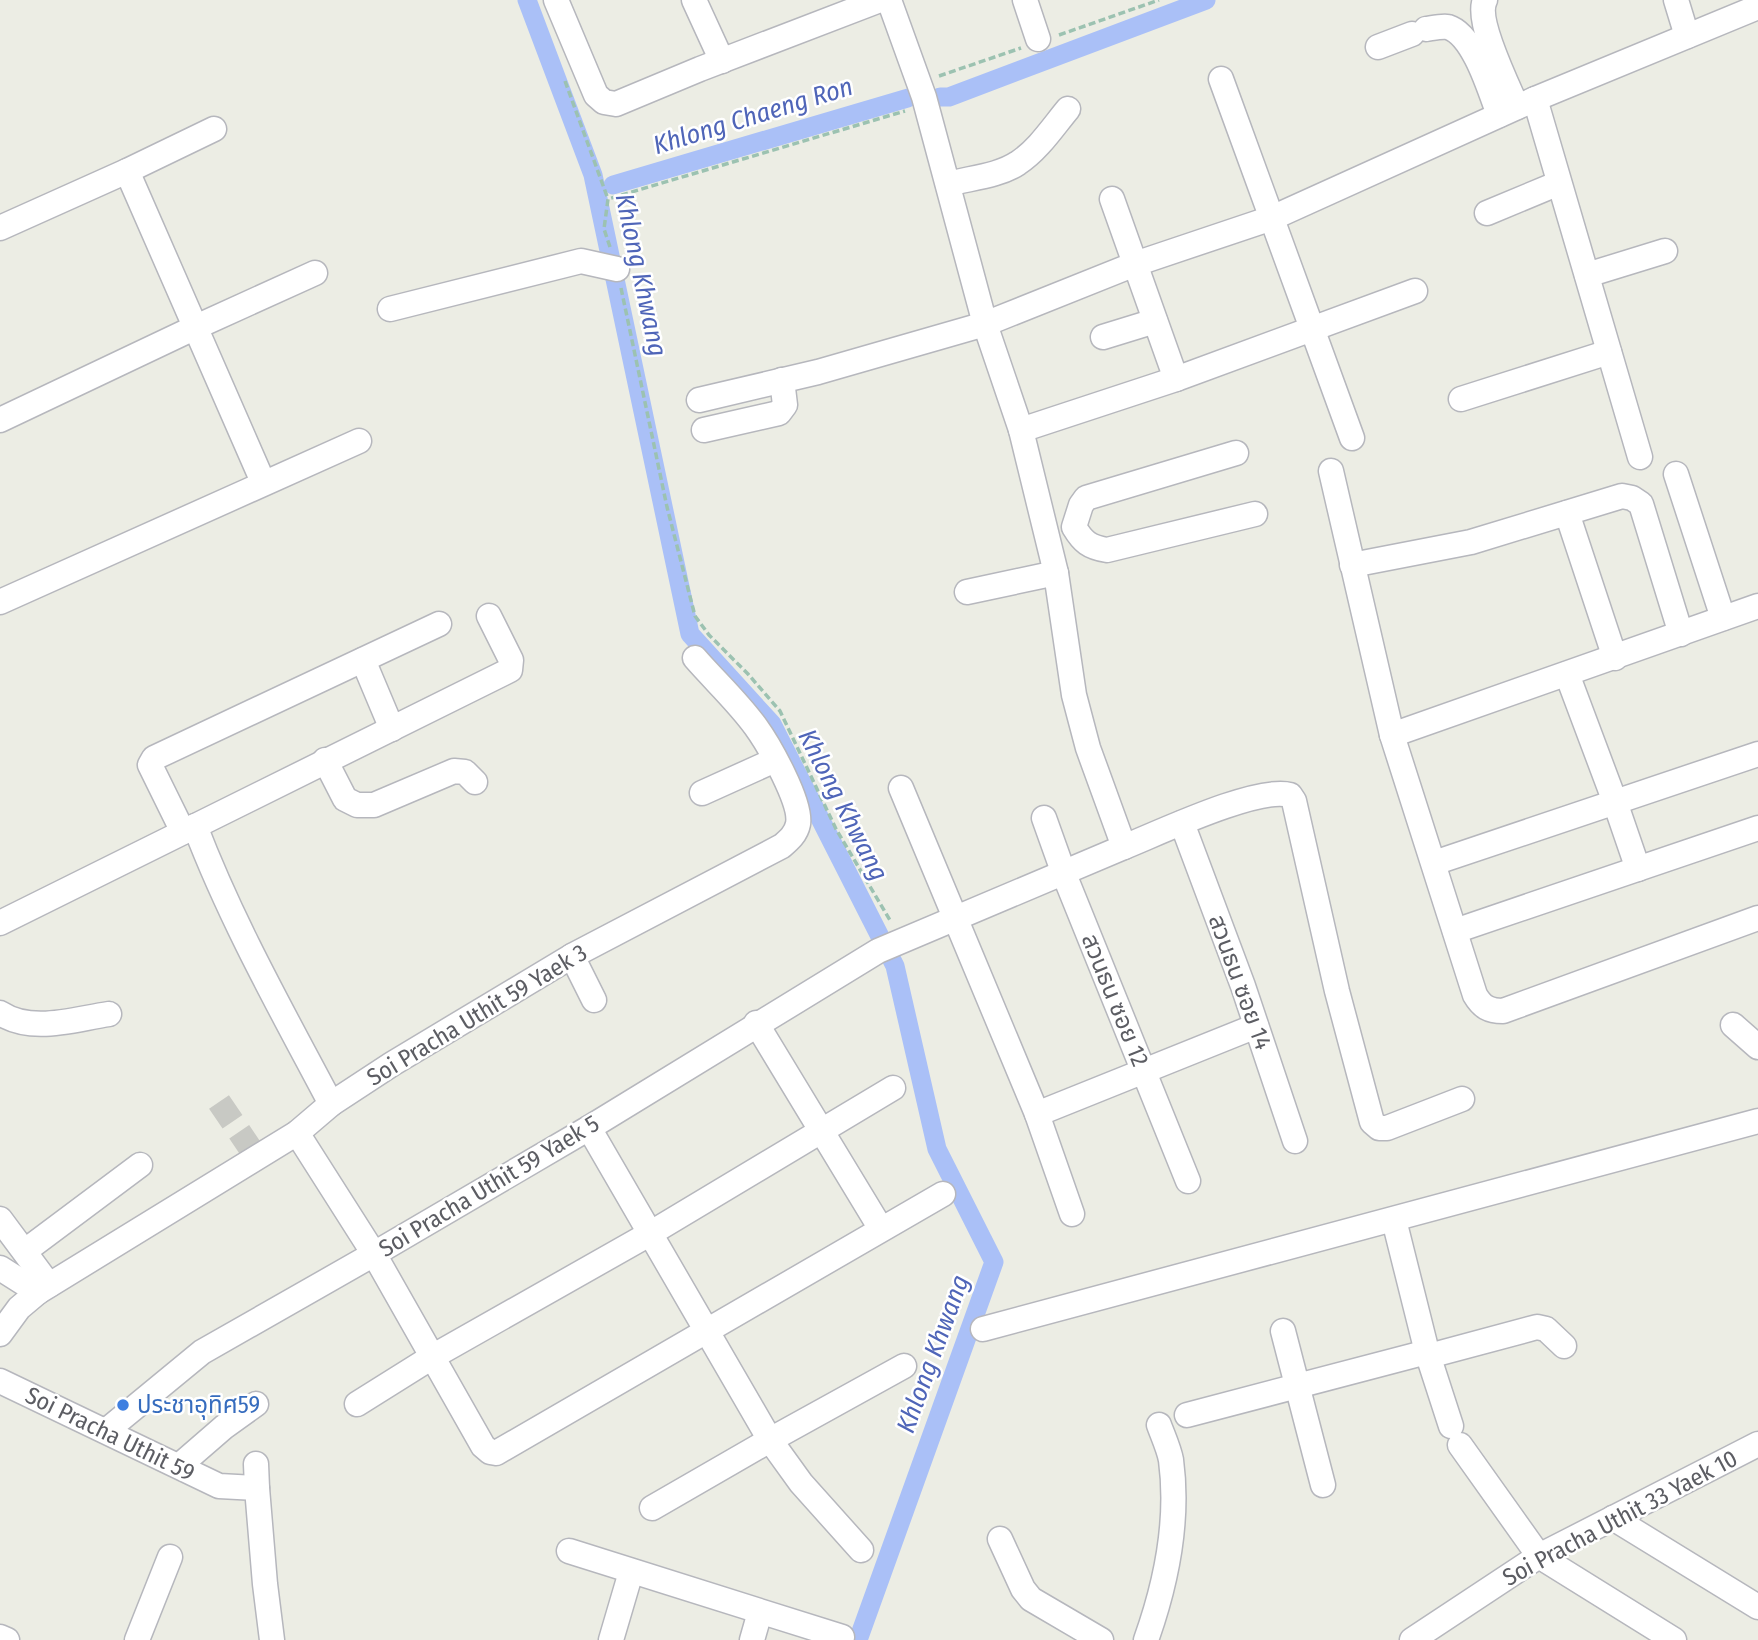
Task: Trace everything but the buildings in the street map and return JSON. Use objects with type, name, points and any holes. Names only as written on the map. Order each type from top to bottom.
[{"type":"street","points":[[556,0],[596,95],[604,102],[617,104],[880,0]]},
{"type":"street","points":[[694,0],[722,61]]},
{"type":"street","points":[[889,0],[926,105],[985,324],[1021,430],[1056,573],[1074,695],[1088,748],[1124,847]]},
{"type":"street","points":[[1025,0],[1038,39]]},
{"type":"street","points":[[1485,0],[1483,13],[1492,47],[1517,107],[1559,183],[1640,457]]},
{"type":"street","points":[[1676,0],[1687,36]]},
{"type":"street","points":[[699,400],[985,324],[1135,264],[1272,218],[1517,107],[1758,7]]},
{"type":"street","points":[[1378,47],[1419,32],[1447,26],[1462,35],[1517,107]]},
{"type":"street","points":[[1222,79],[1352,438]]},
{"type":"street","points":[[948,184],[1018,163],[1036,148],[1068,109]]},
{"type":"street","points":[[0,228],[214,130]]},
{"type":"street","points":[[127,171],[263,482]]},
{"type":"street","points":[[1487,213],[1559,183]]},
{"type":"street","points":[[1112,199],[1176,379]]},
{"type":"street","points":[[1587,275],[1665,251]]},
{"type":"street","points":[[390,309],[581,261],[613,268]]},
{"type":"street","points":[[0,420],[315,273]]},
{"type":"street","points":[[1021,430],[1176,379],[1415,291]]},
{"type":"street","points":[[1103,337],[1155,321]]},
{"type":"street","points":[[1461,399],[1609,352]]},
{"type":"street","points":[[704,430],[779,413],[785,405],[782,380]]},
{"type":"street","points":[[0,602],[359,441]]},
{"type":"street","points":[[1236,453],[1086,498],[1074,527],[1088,546],[1107,550],[1255,514]]},
{"type":"street","points":[[1331,471],[1392,735],[1480,1004],[1491,1011],[1503,1011],[1758,918]]},
{"type":"street","points":[[1676,474],[1723,618]]},
{"type":"street","points":[[1352,565],[1471,542],[1622,496],[1633,498],[1641,504],[1681,634]]},
{"type":"street","points":[[1567,513],[1615,658]]},
{"type":"street","points":[[1046,531],[1074,527]]},
{"type":"street","points":[[967,592],[1056,573]]},
{"type":"street","points":[[1392,735],[1758,606]]},
{"type":"street","points":[[0,923],[510,670],[511,660],[489,616]]},
{"type":"street","points":[[331,1104],[237,924],[213,872],[150,765],[154,758],[439,624]]},
{"type":"street","name":"Soi Pracha Uthit 59 Yaek 3","points":[[0,1334],[19,1308],[44,1288],[297,1133],[331,1104],[393,1064],[572,956],[790,839],[799,821],[794,797],[775,760],[756,727],[695,659]]},
{"type":"street","points":[[363,660],[392,729]]},
{"type":"street","points":[[1567,674],[1637,869]]},
{"type":"street","points":[[1434,863],[1758,754]]},
{"type":"street","points":[[325,760],[345,799],[357,804],[374,805],[454,771],[466,772],[475,782]]},
{"type":"street","points":[[702,793],[775,760]]},
{"type":"street","points":[[901,788],[1037,1114],[1073,1214]]},
{"type":"street","name":"Soi Pracha Uthit 59 Yaek 5","points":[[106,1430],[202,1352],[589,1128],[756,1023],[890,944],[1063,874],[1107,852],[1219,808],[1274,793],[1287,794],[1293,799],[1337,991],[1372,1122],[1379,1128],[1387,1128],[1462,1099]]},
{"type":"street","name":"สวนธน ซอย 12","points":[[1044,818],[1063,874],[1188,1181]]},
{"type":"street","name":"สวนธน ซอย 14","points":[[1182,823],[1295,1141]]},
{"type":"street","points":[[1455,931],[1758,828]]},
{"type":"street","points":[[572,956],[594,1000]]},
{"type":"street","points":[[0,1013],[9,1019],[34,1025],[109,1014]]},
{"type":"street","points":[[756,1023],[881,1229]]},
{"type":"street","points":[[1733,1025],[1758,1047]]},
{"type":"street","points":[[1037,1114],[1256,1026]]},
{"type":"street","points":[[357,1404],[432,1357],[651,1233],[893,1088]]},
{"type":"street","points":[[984,1329],[1758,1121]]},
{"type":"street","points":[[589,1128],[769,1440],[801,1483],[861,1550]]},
{"type":"street","points":[[297,1133],[374,1254],[483,1446],[496,1453],[943,1194]]},
{"type":"street","points":[[25,1251],[140,1165]]},
{"type":"street","points":[[0,1219],[25,1251],[44,1288]]},
{"type":"street","points":[[1394,1220],[1428,1354],[1456,1436],[1539,1556],[1667,1638]]},
{"type":"street","points":[[0,1268],[44,1288]]},
{"type":"street","points":[[1187,1415],[1537,1327],[1546,1329],[1564,1346]]},
{"type":"street","points":[[1283,1331],[1323,1485]]},
{"type":"street","points":[[652,1508],[769,1440],[904,1367]]},
{"type":"street","name":"Soi Pracha Uthit 59","points":[[0,1381],[219,1486],[257,1476],[272,1640]]},
{"type":"street","points":[[179,1466],[256,1404]]},
{"type":"street","points":[[1146,1640],[1167,1564],[1173,1502],[1171,1458],[1159,1425]]},
{"type":"street","name":"Soi Pracha Uthit 33 Yaek 10","points":[[1412,1640],[1450,1629],[1539,1556],[1758,1444]]},
{"type":"street","points":[[1613,1518],[1758,1607]]},
{"type":"street","points":[[1000,1539],[1023,1589],[1031,1600],[1101,1640]]},
{"type":"street","points":[[569,1551],[842,1637]]},
{"type":"street","points":[[136,1640],[170,1557]]},
{"type":"street","points":[[611,1640],[631,1572]]},
{"type":"street","points":[[752,1640],[760,1612]]},
{"type":"street","points":[[0,1637],[7,1640]]},
{"type":"path","points":[[562,75],[608,199],[604,229],[667,508],[695,616],[709,635],[780,711],[890,944]]},
{"type":"path","points":[[608,199],[926,105]]},
{"type":"waterway","name":"Khlong Khwang","points":[[527,0],[593,175],[690,634],[772,724],[895,966],[937,1149],[994,1262],[858,1640]]},
{"type":"waterway","name":"Khlong Chaeng Ron","points":[[940,97],[949,97],[1206,0]]},
{"type":"waterway","name":"Khlong Chaeng Ron","points":[[613,185],[908,98]]},
{"type":"tunnel","points":[[219,1102],[257,1158]]},
{"type":"place","name":"ประชาอุทิศ59","points":[[123,1405]]}]
